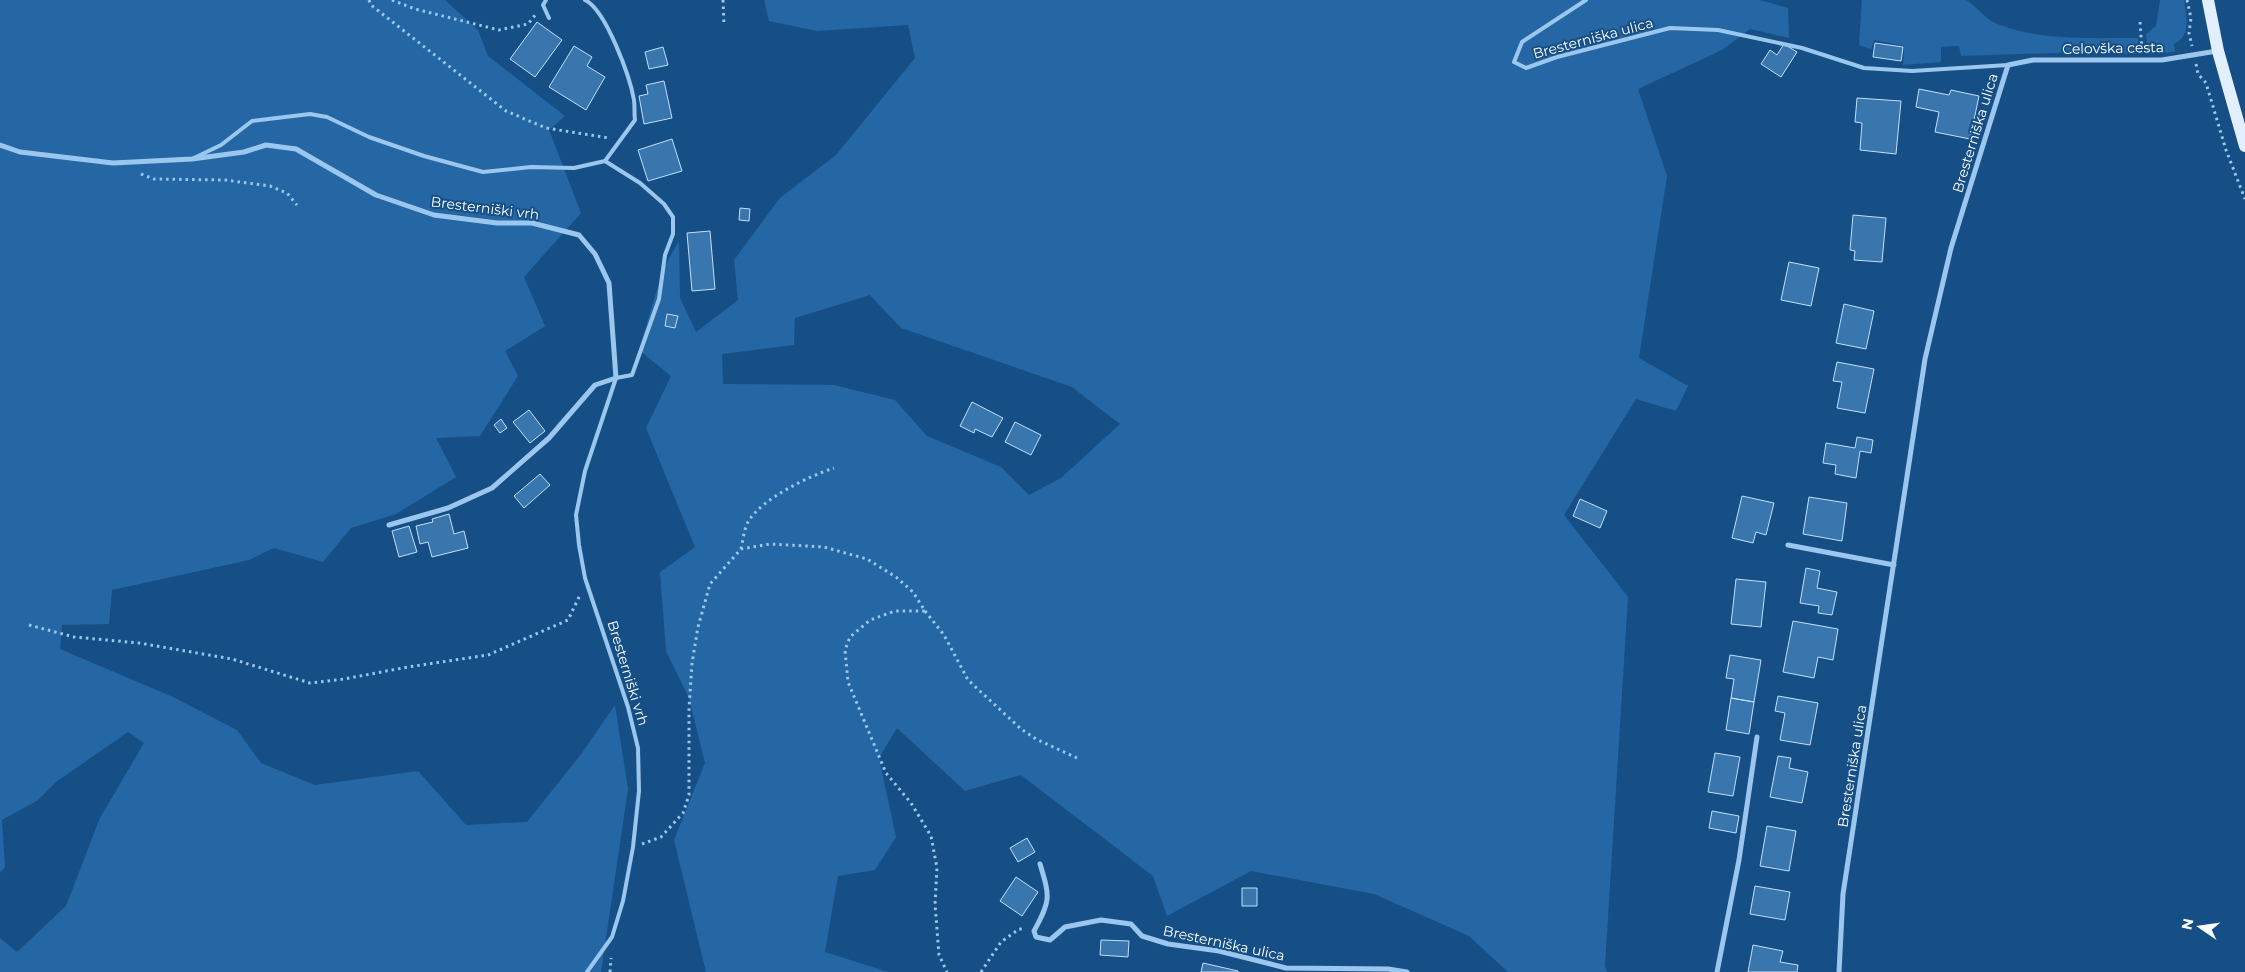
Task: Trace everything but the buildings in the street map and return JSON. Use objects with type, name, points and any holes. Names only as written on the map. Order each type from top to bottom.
[{"type":"main road","points":[[2208,0],[2218,51],[2245,146]]},
{"type":"street","name":"Celovška cesta","points":[[2008,65],[2033,60],[2162,60],[2218,51]]},
{"type":"street","name":"Bresterniška ulica","points":[[1838,972],[1843,894],[1925,359],[1951,248],[2008,65]]},
{"type":"street","name":"Bresterniški vrh","points":[[0,145],[20,152],[113,164],[244,152],[266,145],[296,149],[376,195],[434,216],[497,224],[532,224],[579,235],[595,254],[609,283],[616,378]]},
{"type":"street","points":[[389,525],[448,508],[492,488],[549,438],[595,385],[616,378]]},
{"type":"street","points":[[1788,545],[1894,565]]},
{"type":"street","points":[[1717,972],[1739,860],[1757,737]]},
{"type":"street","points":[[1034,931],[1044,915],[1049,892],[1040,864]]},
{"type":"street","name":"Bresterniška ulica","points":[[1034,931],[1036,937],[1050,940],[1065,927],[1101,920],[1131,924],[1142,936],[1168,944],[1219,951],[1286,968],[1388,969],[1406,972]]},
{"type":"lane","points":[[546,0],[543,5],[549,18]]},
{"type":"lane","points":[[585,0],[591,3],[603,22],[624,65],[634,99],[635,120],[605,160],[640,183],[664,204],[673,217],[673,234],[666,255],[658,299],[638,352],[635,367],[632,375],[616,378]]},
{"type":"lane","name":"Bresterniška ulica","points":[[1586,0],[1522,42],[1514,62],[1526,68],[1557,57],[1670,28],[1728,32],[1802,48],[1864,68],[1912,71],[2008,65]]},
{"type":"lane","name":"Bresterniški vrh","points":[[192,158],[220,146],[252,121],[310,114],[327,116],[369,137],[424,156],[483,172],[531,167],[574,168],[605,160]]},
{"type":"lane","name":"Bresterniški vrh","points":[[587,972],[612,937],[623,901],[633,847],[639,791],[638,748],[628,707],[585,578],[576,515],[585,471],[616,378]]},
{"type":"path","points":[[369,0],[371,5],[506,111],[546,128],[619,139]]},
{"type":"path","points":[[392,0],[415,9],[499,30],[528,24],[543,5]]},
{"type":"path","points":[[723,0],[724,25]]},
{"type":"path","points":[[2187,0],[2191,18],[2190,33]]},
{"type":"path","points":[[2140,22],[2142,61]]},
{"type":"path","points":[[2198,74],[2206,84],[2226,150],[2245,199]]},
{"type":"path","points":[[137,172],[154,179],[225,180],[270,186],[287,193],[297,205]]},
{"type":"path","points":[[633,847],[661,837],[683,813],[690,795],[689,709],[692,663],[698,627],[710,584],[741,549],[748,522],[766,503],[807,477],[834,468]]},
{"type":"path","points":[[741,549],[770,544],[824,547],[867,559],[896,577],[907,587],[944,634],[968,680],[1021,729],[1036,739],[1077,758]]},
{"type":"path","points":[[29,625],[74,637],[139,643],[232,659],[310,683],[488,655],[568,620],[576,606],[585,578]]},
{"type":"path","points":[[925,611],[895,611],[870,620],[850,637],[845,650],[848,682],[886,773],[911,803],[931,836],[937,868],[935,904],[939,955],[947,972]]},
{"type":"path","points":[[981,972],[1001,942],[1019,929],[1034,931]]},
{"type":"shaded area","points":[[0,0],[445,0],[478,30],[488,56],[565,116],[549,130],[581,213],[524,277],[545,326],[505,351],[518,376],[480,436],[436,438],[456,477],[396,514],[351,528],[323,562],[274,548],[249,560],[112,590],[109,624],[62,625],[60,649],[173,697],[237,730],[261,763],[315,785],[418,771],[466,825],[527,822],[582,753],[615,705],[628,789],[601,972],[0,972],[0,938],[17,952],[66,906],[100,818],[144,743],[128,732],[56,782],[38,800],[2,820],[5,867],[0,873]]},
{"type":"shaded area","points":[[764,0],[1760,0],[1788,8],[1789,38],[1750,29],[1722,50],[1638,89],[1667,176],[1639,358],[1688,386],[1676,411],[1636,399],[1564,515],[1628,597],[1605,965],[1607,972],[1508,972],[1469,936],[1374,894],[1251,871],[1167,916],[1153,876],[1021,775],[965,791],[897,728],[879,758],[896,837],[875,870],[838,876],[825,952],[888,972],[706,972],[674,840],[705,763],[689,698],[666,651],[660,572],[695,547],[646,428],[671,376],[639,350],[663,269],[679,241],[680,298],[696,332],[738,300],[734,260],[780,198],[836,155],[915,58],[908,25],[817,31],[769,21]],"holes":[[[870,295],[901,328],[1072,387],[1120,424],[1061,478],[1029,495],[1001,467],[927,436],[895,400],[834,385],[723,384],[722,354],[794,345],[795,318]]]},
{"type":"shaded area","points":[[1862,0],[1966,0],[1995,23],[2033,34],[2085,38],[2138,38],[2138,54],[2083,52],[1961,56],[1959,46],[1941,47],[1941,62],[1903,65],[1904,46],[1874,40],[1871,49],[1859,45]]},
{"type":"shaded area","points":[[2160,0],[2184,0],[2186,31],[2180,40],[2174,44],[2175,52],[2148,54],[2146,34],[2156,26]]}]
